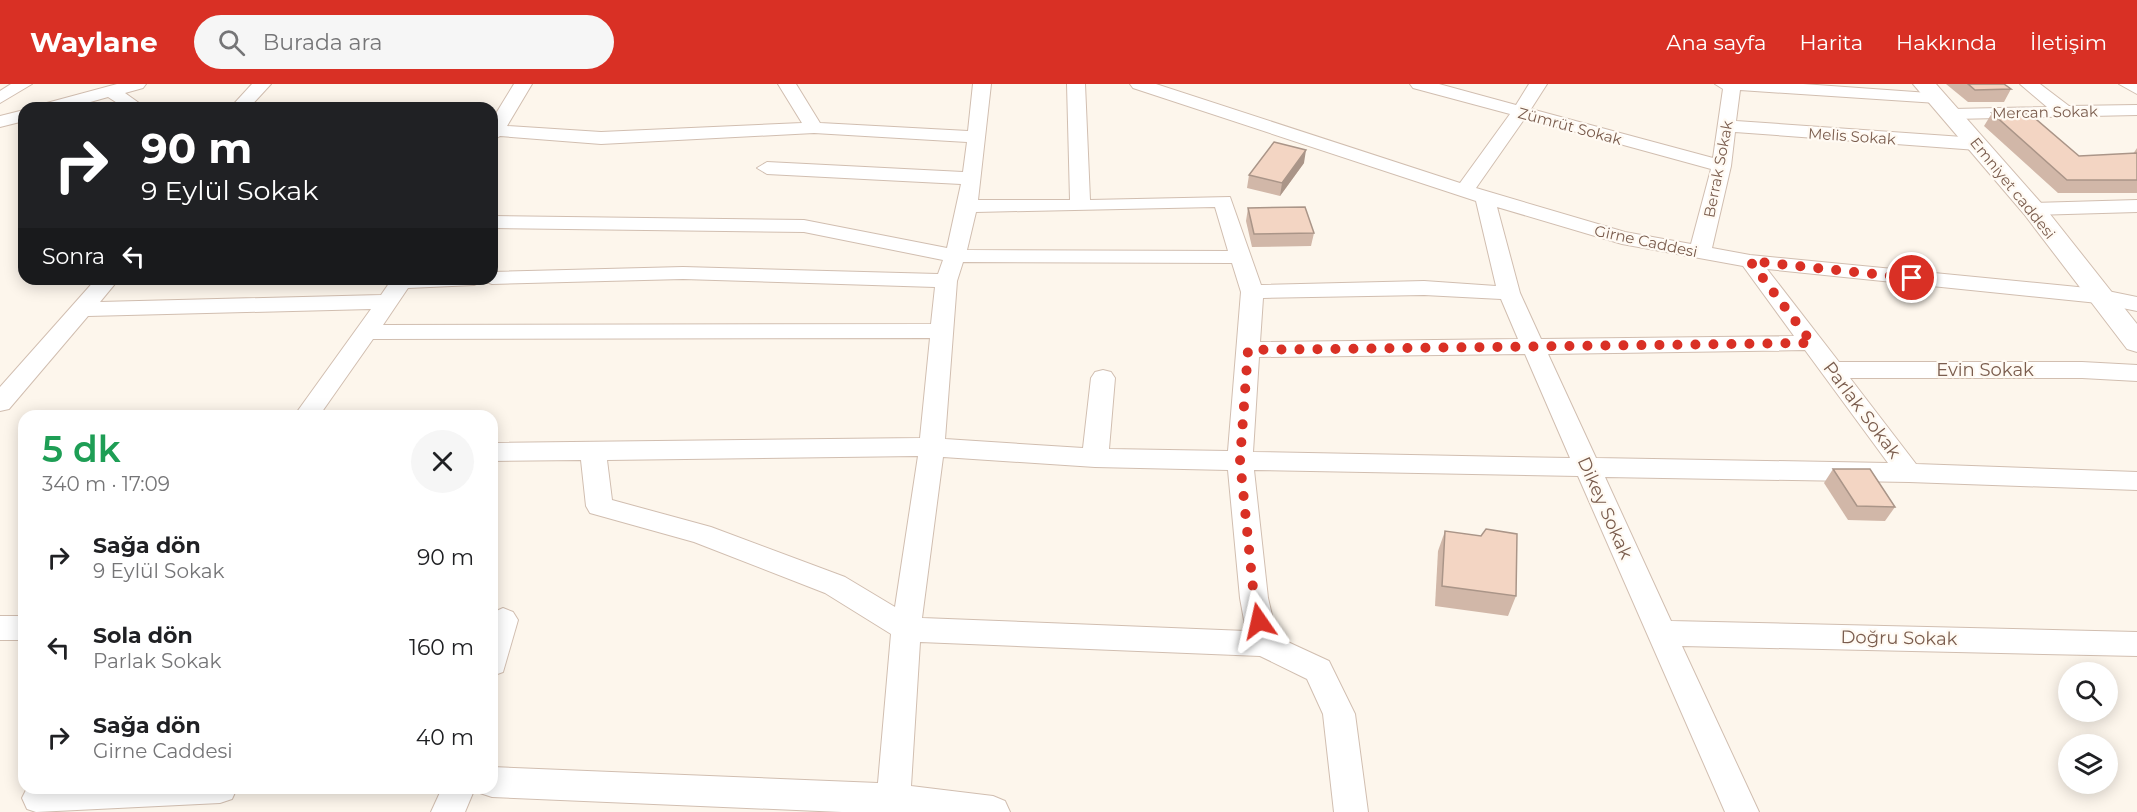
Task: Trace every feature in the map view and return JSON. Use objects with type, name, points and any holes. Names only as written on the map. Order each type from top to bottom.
[{"type":"street","points":[[0,98],[24,84]]},
{"type":"street","points":[[71,102],[137,84]]},
{"type":"street","points":[[245,102],[262,84]]},
{"type":"street","points":[[498,124],[524,84]]},
{"type":"street","points":[[787,84],[814,128]]},
{"type":"street","points":[[893,806],[906,630],[932,447],[946,281],[956,256],[970,206],[982,84]]},
{"type":"street","points":[[1076,84],[1080,206]]},
{"type":"street","name":"Girne Caddesi","points":[[1139,84],[1167,88],[1474,194],[1622,238],[1750,261],[2098,296],[2137,304]]},
{"type":"street","name":"Zümrüt Sokak","points":[[1419,84],[1520,114],[1721,166]]},
{"type":"street","points":[[1474,194],[1538,84]]},
{"type":"street","points":[[2029,84],[2064,111]]},
{"type":"street","points":[[2128,84],[2137,89]]},
{"type":"street","name":"Mercan Sokak","points":[[1728,85],[1938,99],[2064,111],[2137,110]]},
{"type":"street","name":"Berrak Sokak","points":[[1700,252],[1721,166],[1728,85]]},
{"type":"street","points":[[110,91],[127,102]]},
{"type":"street","name":"Emniyet caddesi","points":[[1938,99],[2033,209],[2098,296]]},
{"type":"street","points":[[0,122],[18,117]]},
{"type":"street","name":"Melis Sokak","points":[[1726,126],[1977,144]]},
{"type":"street","points":[[498,132],[601,138],[814,128],[977,137]]},
{"type":"street","points":[[767,168],[973,178]]},
{"type":"street","name":"Dikey Sokak","points":[[1474,194],[1509,293],[1742,812]]},
{"type":"street","points":[[970,206],[1080,206],[1223,201],[1252,292],[1240,461],[1254,598],[1264,644]]},
{"type":"street","points":[[2033,209],[2137,206]]},
{"type":"street","points":[[498,222],[804,226],[956,256],[1241,257]]},
{"type":"street","name":"Parlak Sokak","points":[[1750,261],[1910,473]]},
{"type":"street","points":[[498,278],[683,273],[946,281]]},
{"type":"street","points":[[0,403],[103,285]]},
{"type":"street","points":[[310,410],[400,285]]},
{"type":"street","points":[[1252,292],[1424,288],[1509,293]]},
{"type":"street","points":[[2098,296],[2137,342]]},
{"type":"street","points":[[82,309],[387,302]]},
{"type":"street","points":[[366,332],[942,331]]},
{"type":"street","points":[[1248,350],[1812,343]]},
{"type":"street","name":"Evin Sokak","points":[[1832,370],[2082,370],[2137,373]]},
{"type":"street","points":[[1095,458],[1103,378]]},
{"type":"street","points":[[498,452],[932,447],[1095,458],[1910,473],[2137,481]]},
{"type":"street","points":[[593,452],[599,506],[701,534],[835,585],[906,630],[1264,644],[1318,670],[1339,714],[1351,812]]},
{"type":"street","points":[[498,640],[503,620]]},
{"type":"street","points":[[0,628],[18,628]]},
{"type":"street","name":"Doğru Sokak","points":[[1661,633],[2137,644]]},
{"type":"street","points":[[498,782],[993,812]]},
{"type":"street","points":[[38,799],[121,794]]},
{"type":"street","points":[[448,812],[456,794]]},
{"type":"building","points":[[1968,84],[2004,84],[2011,89],[1975,90]]},
{"type":"building","points":[[1992,113],[2030,114],[2079,156],[2137,153],[2137,180],[2067,180]]},
{"type":"building","points":[[1274,142],[1306,150],[1282,183],[1249,175]]},
{"type":"building","points":[[1305,207],[1314,233],[1254,234],[1248,208]]},
{"type":"building","points":[[1833,469],[1870,469],[1895,507],[1857,506]]},
{"type":"building","points":[[1486,529],[1517,534],[1516,596],[1442,586],[1445,531],[1481,536]]},
{"type":"route","points":[[1259,621],[1254,598],[1240,461],[1248,350],[1812,343],[1750,261],[1912,278]]}]
